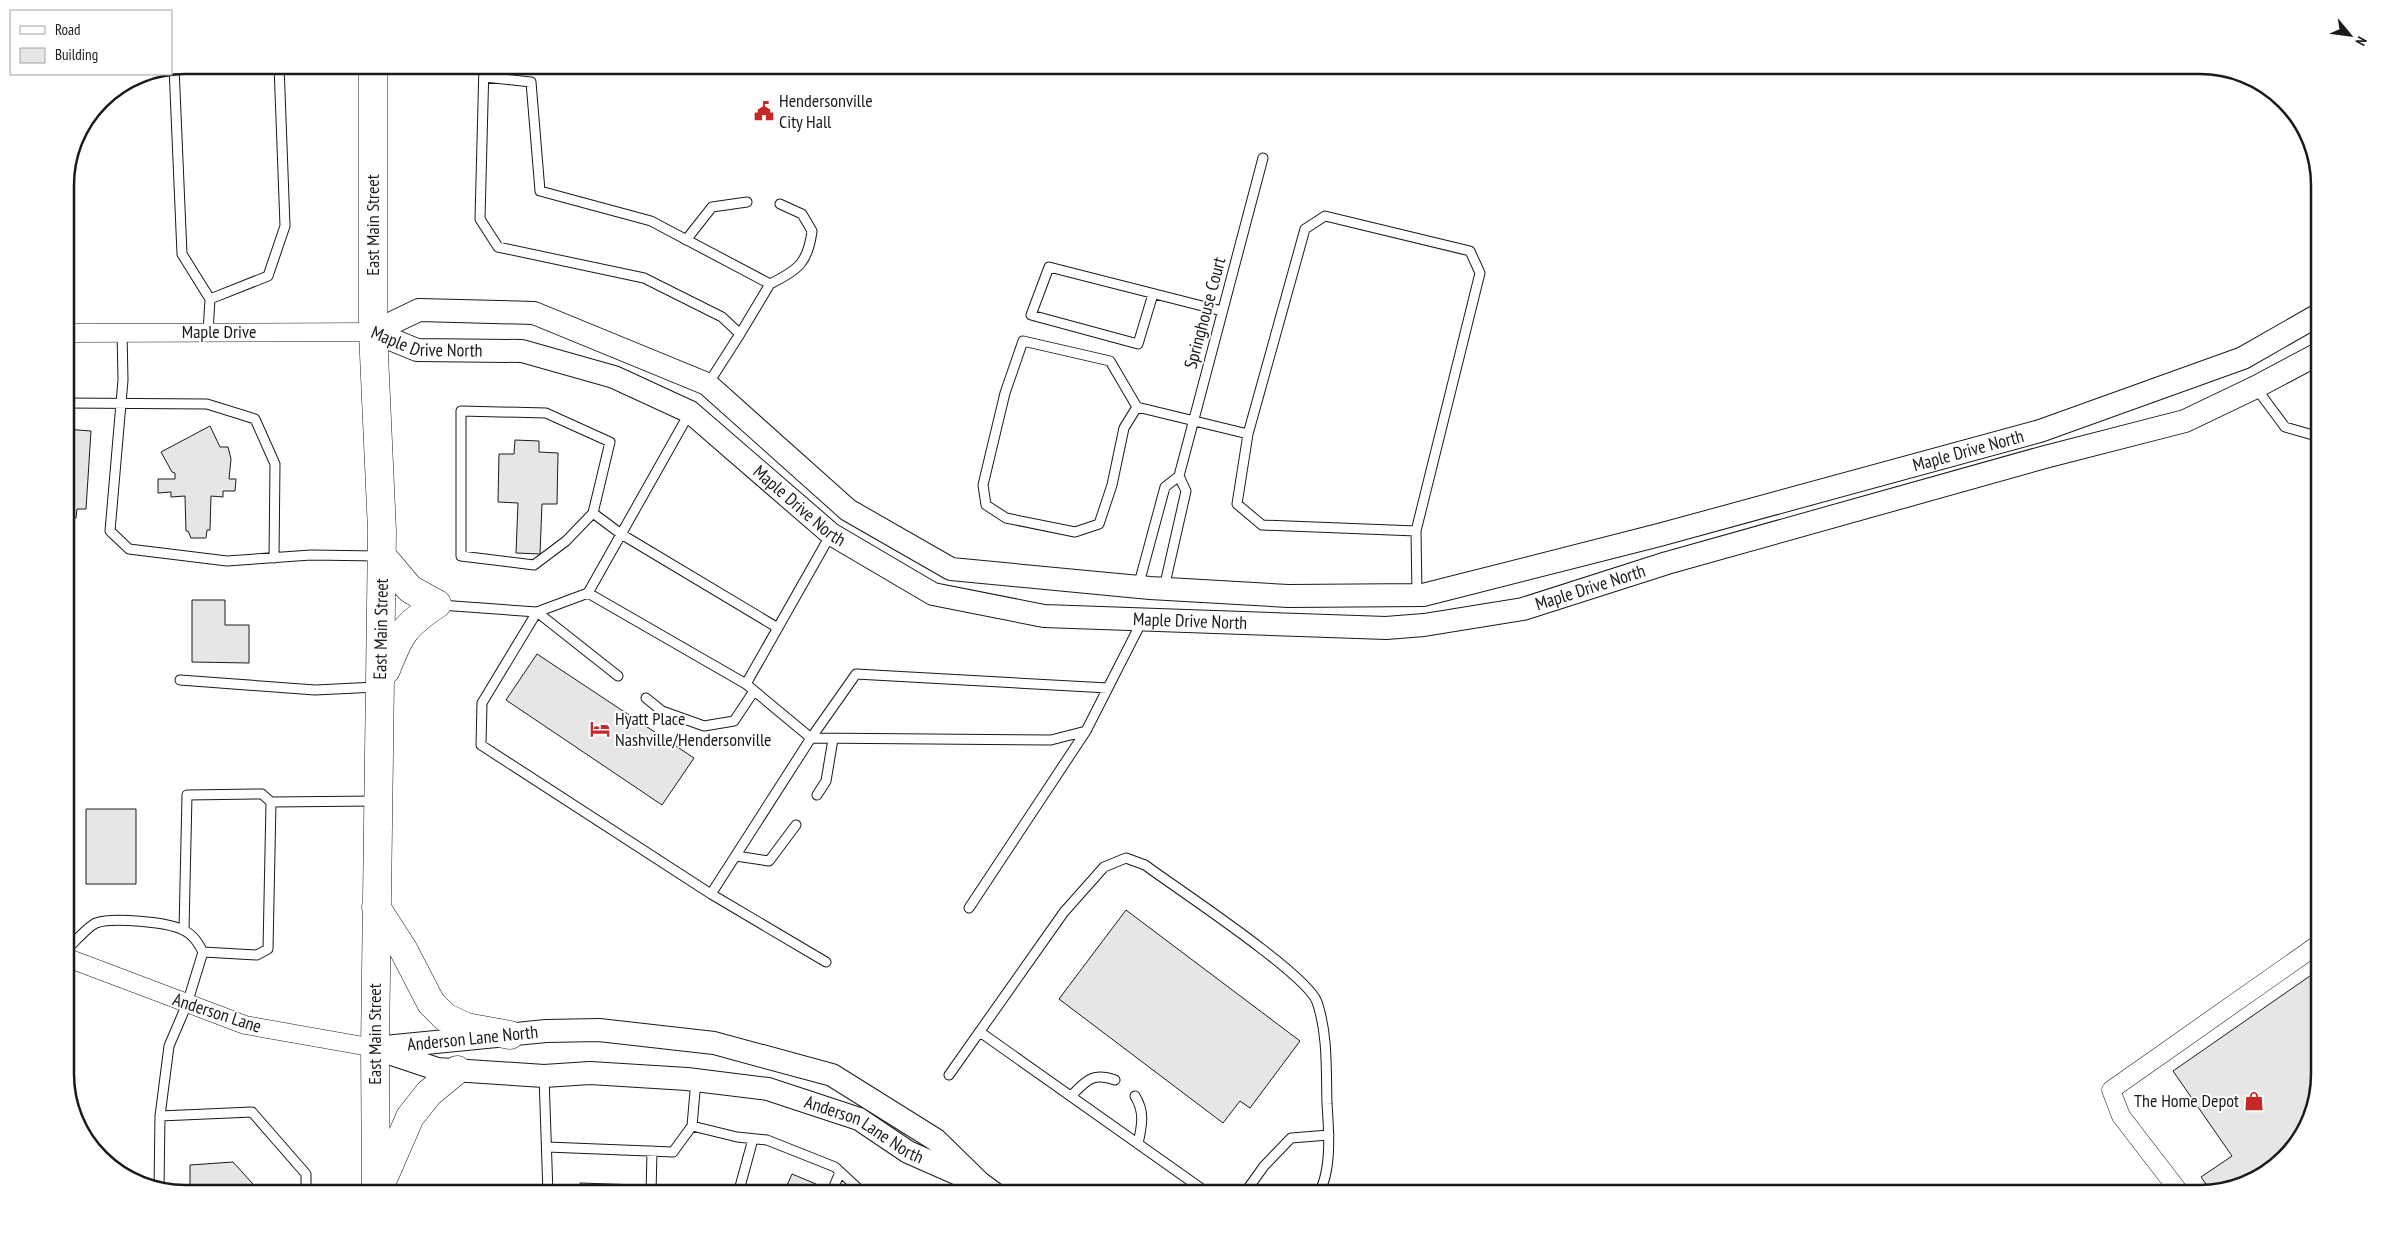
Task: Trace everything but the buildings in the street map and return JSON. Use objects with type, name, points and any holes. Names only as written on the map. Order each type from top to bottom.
[{"type":"main road","name":"East Main Street","points":[[373,74],[373,332],[382,556],[376,907],[376,1185]]},
{"type":"main road","points":[[380,687],[399,636],[414,621],[437,604],[410,589],[382,556]]},
{"type":"main road","points":[[376,907],[403,949],[431,1003],[445,1017],[466,1027],[510,1035]]},
{"type":"main road","points":[[380,1185],[410,1117],[429,1093],[456,1070]]},
{"type":"street","name":"Maple Drive North","points":[[373,332],[419,310],[534,313],[707,384],[848,510],[950,569],[1151,588],[1288,596],[1420,595],[1658,535],[2040,431],[2243,358],[2311,319]]},
{"type":"street","name":"Maple Drive","points":[[74,333],[373,332]]},
{"type":"street","name":"Maple Drive North","points":[[373,332],[417,350],[522,351],[614,377],[690,412],[831,534],[933,594],[1044,616],[1386,628],[1424,625],[1523,609],[1668,563],[2045,457],[2185,421],[2256,387],[2311,357]]},
{"type":"street","points":[[2243,358],[2256,387]]},
{"type":"street","points":[[690,412],[707,384]]},
{"type":"street","points":[[2040,431],[2045,457]]},
{"type":"street","points":[[831,534],[848,510]]},
{"type":"street","points":[[1658,535],[1668,563]]},
{"type":"street","points":[[1143,619],[1151,588]]},
{"type":"street","points":[[1420,595],[1424,625]]},
{"type":"street","points":[[2174,1185],[2121,1116],[2111,1090],[2311,949]]},
{"type":"street","name":"Anderson Lane","points":[[74,960],[245,1025],[375,1048]]},
{"type":"street","name":"Anderson Lane North","points":[[375,1048],[546,1031],[599,1030],[714,1043],[832,1075],[936,1140],[980,1185]]},
{"type":"street","name":"Anderson Lane North","points":[[375,1048],[437,1068],[544,1076],[590,1073],[696,1080],[768,1090],[860,1119],[908,1152],[976,1185]]},
{"type":"lane","points":[[174,74],[182,254],[210,299],[208,332]]},
{"type":"lane","points":[[210,299],[268,276],[285,226],[278,74]]},
{"type":"lane","points":[[740,334],[722,318],[644,278],[498,247],[480,219],[484,77],[531,82],[540,191],[651,221],[770,284]]},
{"type":"lane","name":"Springhouse Court","points":[[1179,476],[1263,158]]},
{"type":"lane","points":[[686,240],[712,207],[747,202]]},
{"type":"lane","points":[[707,384],[770,284],[796,271],[810,249],[812,231],[802,214],[780,204]]},
{"type":"lane","points":[[1416,531],[1262,525],[1237,504],[1248,434],[1305,229],[1325,216],[1470,251],[1480,273],[1416,531],[1420,595]]},
{"type":"lane","points":[[1153,294],[1138,344],[1032,315],[1049,267],[1222,311]]},
{"type":"lane","points":[[122,332],[123,380],[110,530],[130,549],[227,561],[311,555],[382,556]]},
{"type":"lane","points":[[1137,407],[1124,428],[1112,484],[1099,524],[1075,532],[1006,518],[986,506],[984,485],[1005,393],[1023,341],[1110,361],[1137,407],[1248,434]]},
{"type":"lane","points":[[2256,387],[2285,427],[2311,435]]},
{"type":"lane","points":[[74,403],[207,404],[255,419],[275,464],[274,558]]},
{"type":"lane","points":[[461,411],[546,413],[610,442],[593,513],[566,541],[534,564],[461,556],[461,411]]},
{"type":"lane","points":[[437,604],[537,612],[588,593],[690,412]]},
{"type":"lane","points":[[1179,476],[1186,491],[1151,588],[1165,487],[1179,476]]},
{"type":"lane","points":[[593,513],[621,534],[778,628]]},
{"type":"lane","points":[[746,684],[831,534]]},
{"type":"lane","points":[[588,593],[746,684],[811,738],[1051,740],[1086,731]]},
{"type":"lane","points":[[537,612],[618,676]]},
{"type":"lane","points":[[537,612],[482,703],[481,745],[711,894],[826,962]]},
{"type":"lane","points":[[969,908],[1086,731],[1143,619]]},
{"type":"lane","points":[[711,894],[811,738],[856,674],[1108,688]]},
{"type":"lane","points":[[180,680],[314,690],[380,687]]},
{"type":"lane","points":[[646,698],[662,712],[704,726],[734,721],[754,691]]},
{"type":"lane","points":[[817,795],[826,781],[833,738]]},
{"type":"lane","points":[[184,930],[187,795],[262,794],[271,802],[378,801]]},
{"type":"lane","points":[[203,952],[257,955],[268,949],[271,802]]},
{"type":"lane","points":[[736,856],[769,861],[796,826]]},
{"type":"lane","points":[[949,1075],[1064,912],[1104,867],[1126,858],[1145,865],[1295,975],[1317,1000],[1324,1027],[1329,1134],[1324,1185]]},
{"type":"lane","points":[[74,943],[95,923],[125,920],[168,924],[184,930],[196,940],[203,952],[187,1004],[169,1046],[160,1116],[159,1182]]},
{"type":"lane","points":[[980,1032],[1196,1185]]},
{"type":"lane","points":[[544,1076],[548,1185]]},
{"type":"lane","points":[[1071,1096],[1087,1080],[1102,1076],[1115,1080]]},
{"type":"lane","points":[[547,1147],[674,1152],[692,1126],[696,1080]]},
{"type":"lane","points":[[1135,1096],[1141,1106],[1143,1122],[1138,1144]]},
{"type":"lane","points":[[160,1116],[252,1112],[306,1174],[306,1185]]},
{"type":"lane","points":[[692,1126],[753,1139],[767,1140],[835,1167],[854,1185]]},
{"type":"lane","points":[[1250,1185],[1264,1166],[1291,1138],[1329,1134]]},
{"type":"lane","points":[[740,1185],[753,1139]]},
{"type":"lane","points":[[652,1151],[652,1185]]},
{"type":"lane","points":[[835,1185],[840,1172]]},
{"type":"place","name":"Hendersonville City Hall","points":[[764,111]]},
{"type":"place","name":"Hyatt Place Nashville/Hendersonville","points":[[600,729]]},
{"type":"place","name":"The Home Depot","points":[[2254,1101]]}]
